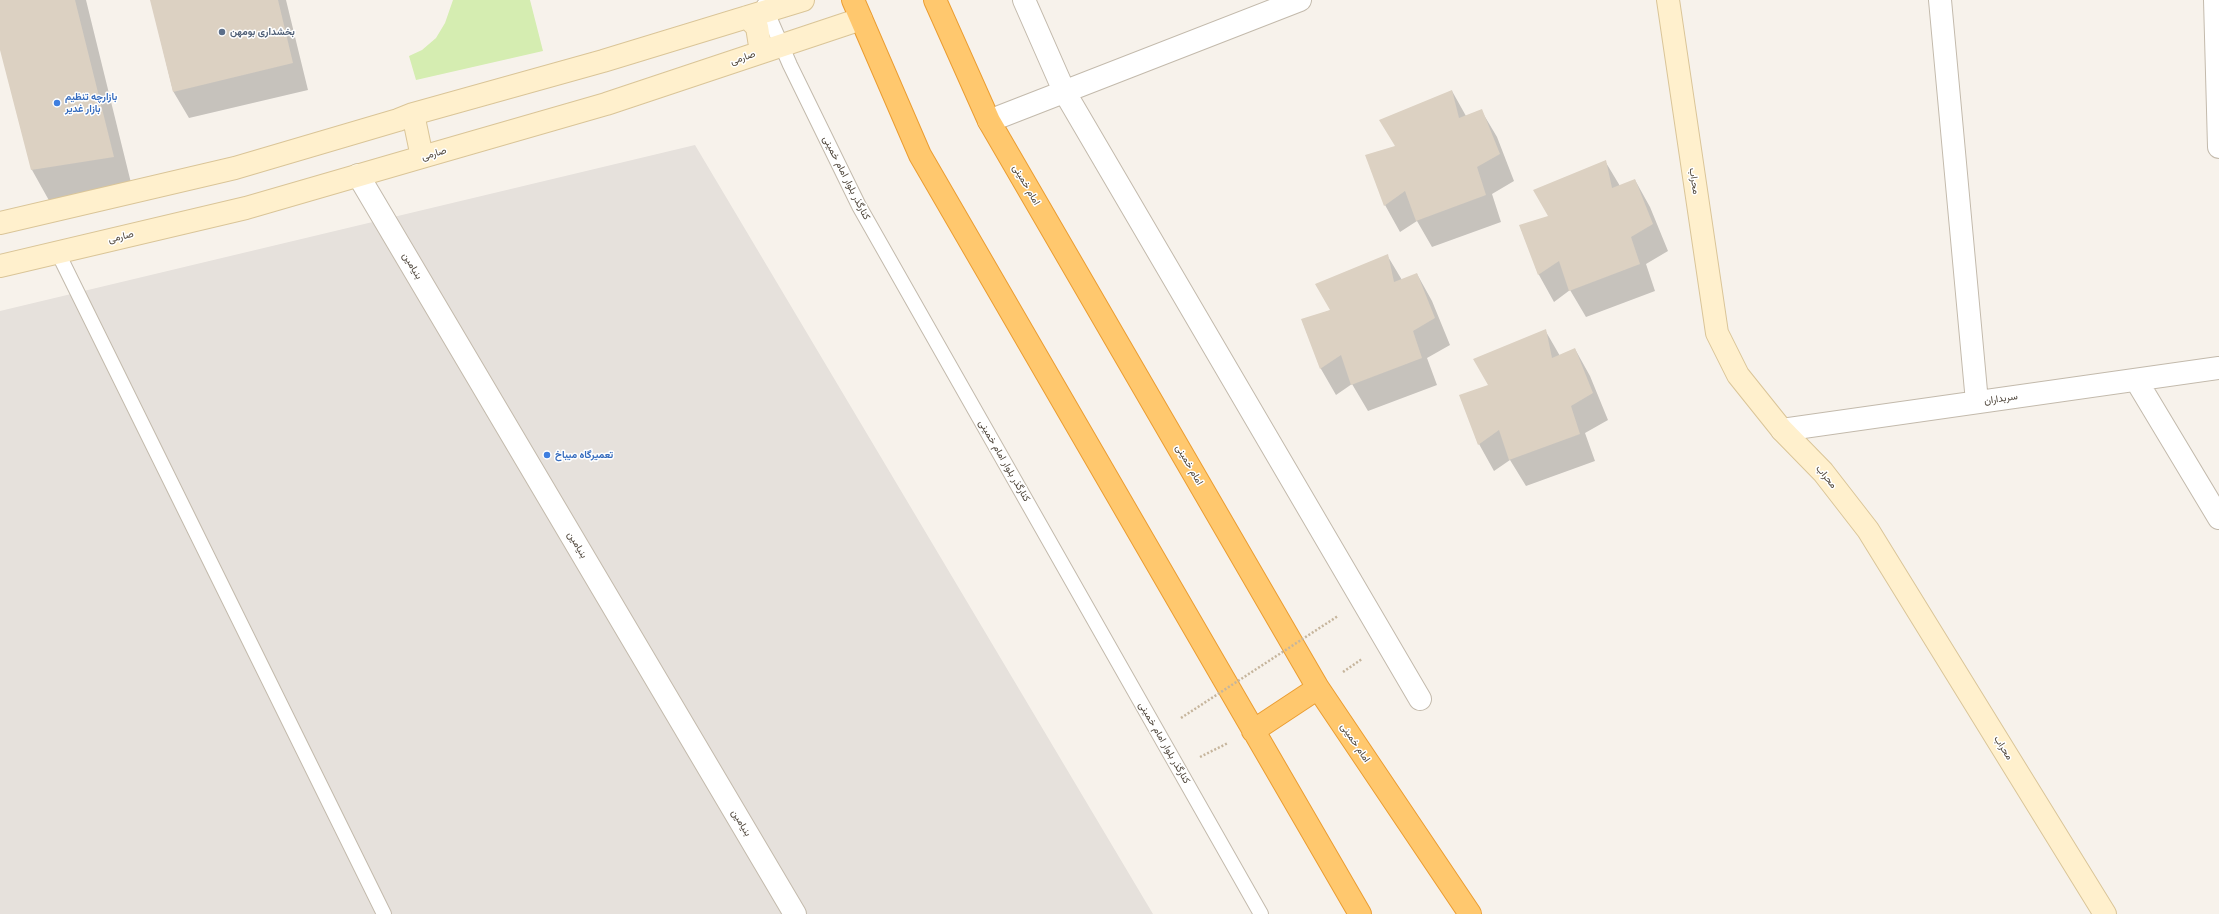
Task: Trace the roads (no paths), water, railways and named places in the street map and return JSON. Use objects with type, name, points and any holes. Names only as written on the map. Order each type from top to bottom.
[{"type":"highway","name":"امام خمینی","points":[[935,0],[989,121],[1318,688],[1470,914]]},
{"type":"highway","points":[[857,9],[920,155],[1360,914]]},
{"type":"highway","points":[[1253,731],[1318,688]]},
{"type":"main road","points":[[0,223],[235,168],[398,120],[413,114],[604,61],[760,8],[803,0]]},
{"type":"main road","name":"محراب","points":[[1668,0],[1716,334],[1738,375],[1782,430],[1823,472],[1868,530],[2105,914]]},
{"type":"main road","points":[[760,8],[757,27],[760,52]]},
{"type":"main road","name":"صارمی","points":[[0,266],[246,208],[606,104],[781,45],[857,9]]},
{"type":"main road","points":[[413,114],[422,158]]},
{"type":"street","points":[[1024,0],[1064,91],[1420,699]]},
{"type":"street","points":[[989,121],[1300,0]]},
{"type":"street","points":[[1940,0],[1977,402]]},
{"type":"street","points":[[2215,0],[2219,147]]},
{"type":"street","name":"بنیامین","points":[[358,175],[795,914]]},
{"type":"street","name":"سربداران","points":[[1782,430],[2219,368]]},
{"type":"street","points":[[2136,380],[2219,518]]},
{"type":"lane","name":"کنارگذر بلوار امام خمینی","points":[[760,8],[781,45],[859,206],[1261,914]]},
{"type":"lane","points":[[58,253],[384,914]]},
{"type":"place","name":"بخشداری بومهن","points":[[222,32]]},
{"type":"place","name":"بازارچه تنظیم بازار غدیر","points":[[57,103]]},
{"type":"place","name":"تعمیرگاه میباخ","points":[[547,455]]}]
